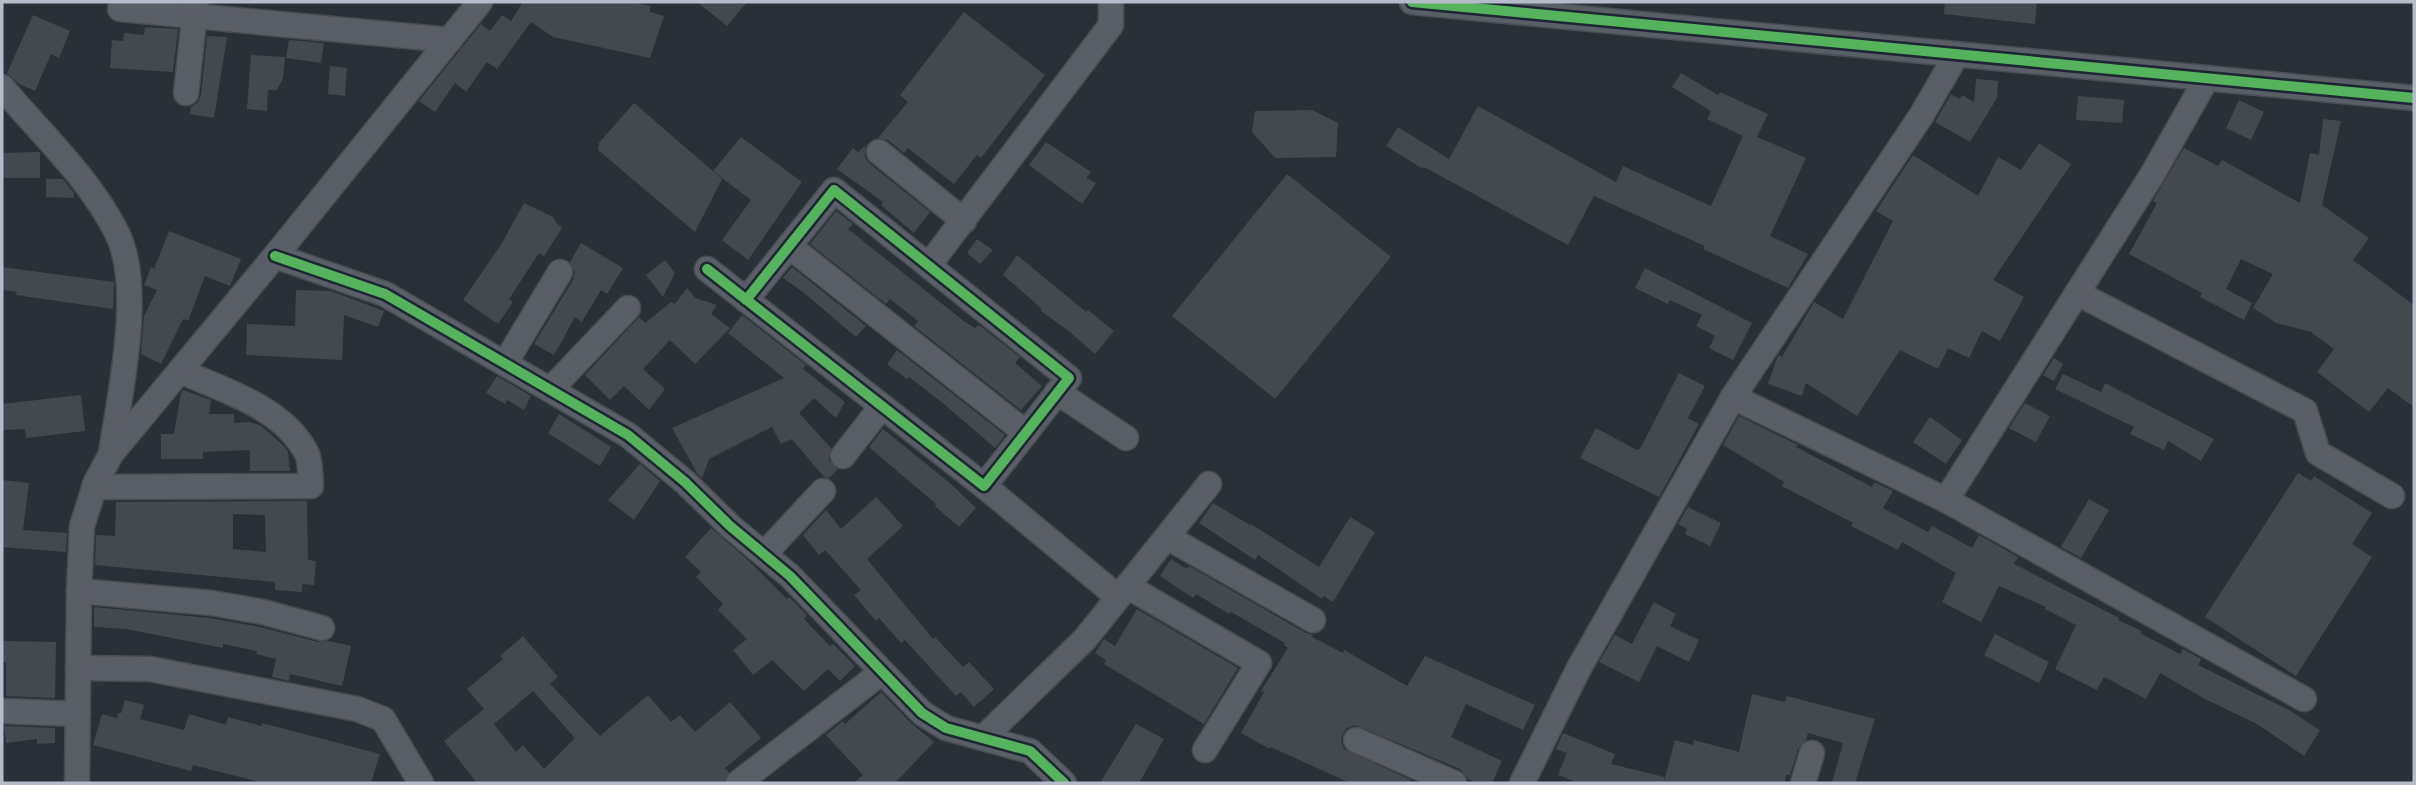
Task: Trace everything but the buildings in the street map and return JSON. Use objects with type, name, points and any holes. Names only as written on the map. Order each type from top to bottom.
[{"type":"street","points":[[77,783],[82,526],[94,487],[111,454],[480,2]]},
{"type":"street","points":[[929,265],[1111,25],[1111,2]]},
{"type":"street","points":[[1412,2],[1520,7],[1957,54],[2414,98]]},
{"type":"street","points":[[120,9],[195,9],[450,40]]},
{"type":"street","points":[[186,93],[195,9]]},
{"type":"street","points":[[1522,783],[1578,668],[1732,397],[1915,126],[1957,54]]},
{"type":"street","points":[[1945,500],[2152,175],[2207,78]]},
{"type":"street","points":[[2,87],[84,180],[118,234],[130,284],[128,338],[111,454]]},
{"type":"street","points":[[879,152],[964,221]]},
{"type":"street","points":[[746,300],[834,190],[1069,378],[985,486]]},
{"type":"street","points":[[789,246],[1026,433]]},
{"type":"street","points":[[275,256],[385,294],[628,435],[790,576],[922,713],[946,728],[1030,751],[1064,783]]},
{"type":"street","points":[[707,269],[1123,592],[1259,663],[1205,750]]},
{"type":"street","points":[[505,363],[560,272]]},
{"type":"street","points":[[2077,293],[2305,411],[2318,453],[2392,496]]},
{"type":"street","points":[[551,389],[628,308]]},
{"type":"street","points":[[94,487],[311,486],[308,455],[284,423],[250,401],[180,371]]},
{"type":"street","points":[[1057,392],[1126,438]]},
{"type":"street","points":[[1732,397],[1945,500],[2304,699]]},
{"type":"street","points":[[844,456],[882,406]]},
{"type":"street","points":[[984,738],[1085,639],[1209,485]]},
{"type":"street","points":[[765,554],[823,491]]},
{"type":"street","points":[[1167,537],[1312,620]]},
{"type":"street","points":[[79,591],[212,603],[263,612],[321,628]]},
{"type":"street","points":[[78,668],[150,669],[357,709],[383,719],[421,783]]},
{"type":"street","points":[[738,783],[882,672]]},
{"type":"street","points":[[2,711],[78,714]]},
{"type":"street","points":[[1356,740],[1454,783]]},
{"type":"street","points":[[1803,783],[1812,753]]},
{"type":"cycle path","points":[[1412,2],[2414,98]]},
{"type":"cycle path","points":[[707,269],[984,486],[1069,378],[834,190],[746,300]]},
{"type":"cycle path","points":[[275,256],[385,294],[628,435],[790,576],[922,713],[946,728],[1030,751],[1064,783]]}]
